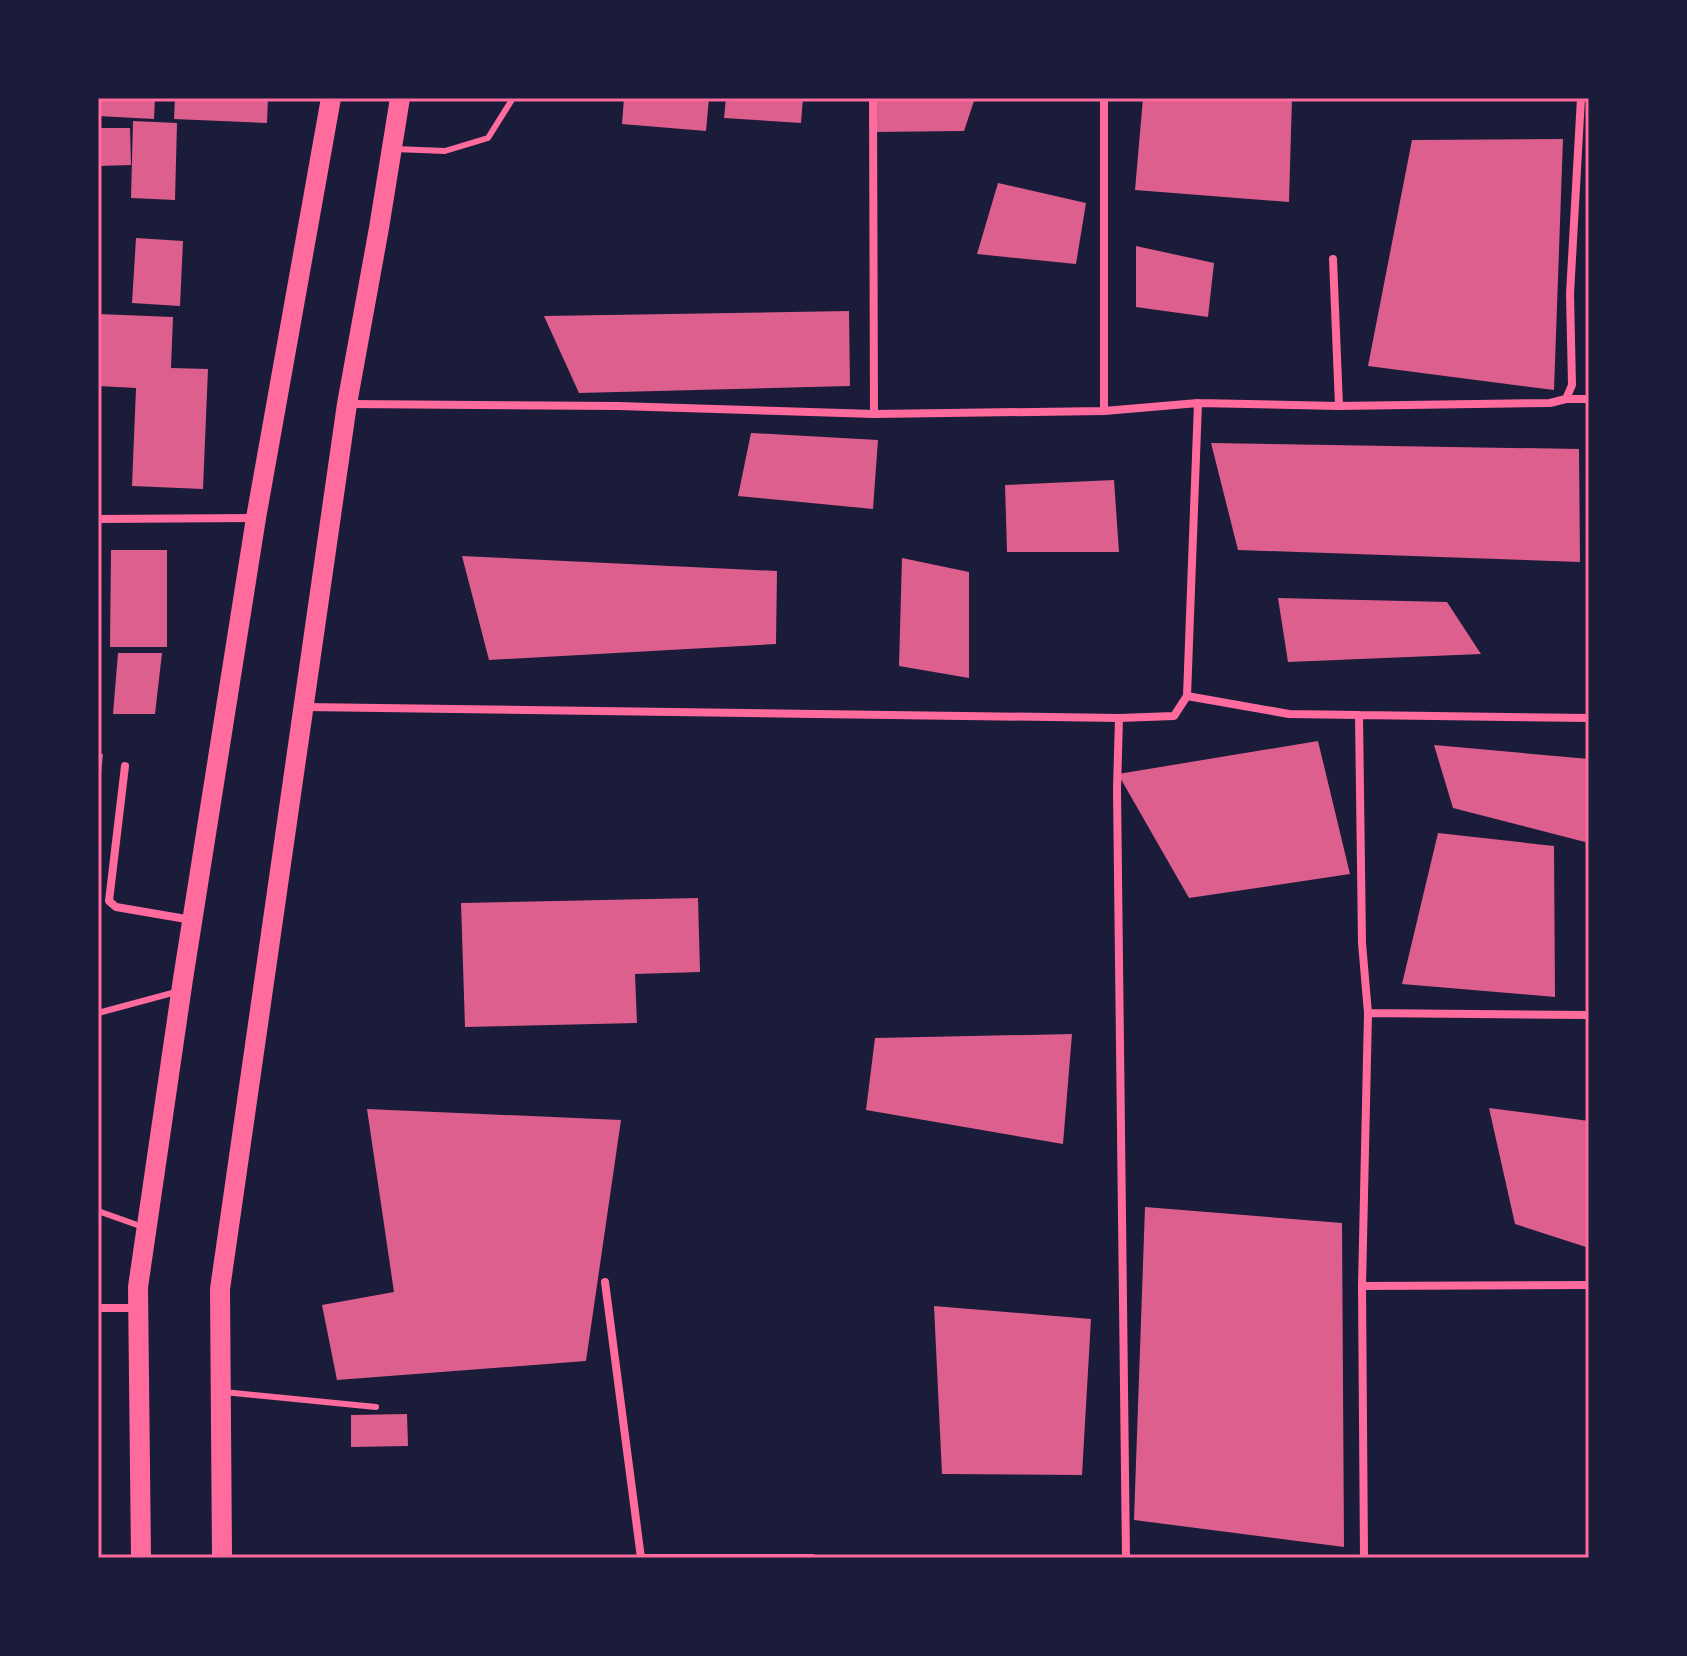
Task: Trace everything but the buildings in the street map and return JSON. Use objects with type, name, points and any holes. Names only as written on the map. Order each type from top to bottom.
[{"type":"main road","points":[[141,1558],[138,1287],[256,518],[331,98]]},
{"type":"main road","points":[[222,1558],[220,1289],[347,404],[400,98]]},
{"type":"street","points":[[873,98],[874,414]]},
{"type":"street","points":[[1104,98],[1104,411]]},
{"type":"street","points":[[1566,399],[1572,385],[1570,294],[1581,98]]},
{"type":"street","points":[[1333,259],[1339,406]]},
{"type":"street","points":[[347,404],[618,406],[874,414],[1104,411],[1198,403],[1339,406],[1550,403],[1589,399]]},
{"type":"street","points":[[305,707],[1119,718],[1174,716],[1187,696],[1198,403]]},
{"type":"street","points":[[98,519],[256,518]]},
{"type":"street","points":[[1187,696],[1289,714],[1589,718]]},
{"type":"street","points":[[1359,715],[1362,943],[1368,1013],[1362,1286],[1364,1558]]},
{"type":"street","points":[[1119,718],[1117,789],[1126,1558]]},
{"type":"street","points":[[125,766],[109,901],[116,907],[193,921]]},
{"type":"street","points":[[1368,1013],[1589,1015]]},
{"type":"street","points":[[605,1282],[641,1558],[812,1558]]},
{"type":"street","points":[[1362,1286],[1589,1285]]},
{"type":"street","points":[[98,1308],[138,1308]]},
{"type":"lane","points":[[392,148],[445,151],[488,138],[513,98]]},
{"type":"lane","points":[[98,1013],[181,991]]},
{"type":"lane","points":[[98,1211],[146,1229]]},
{"type":"lane","points":[[221,1392],[376,1407]]}]
